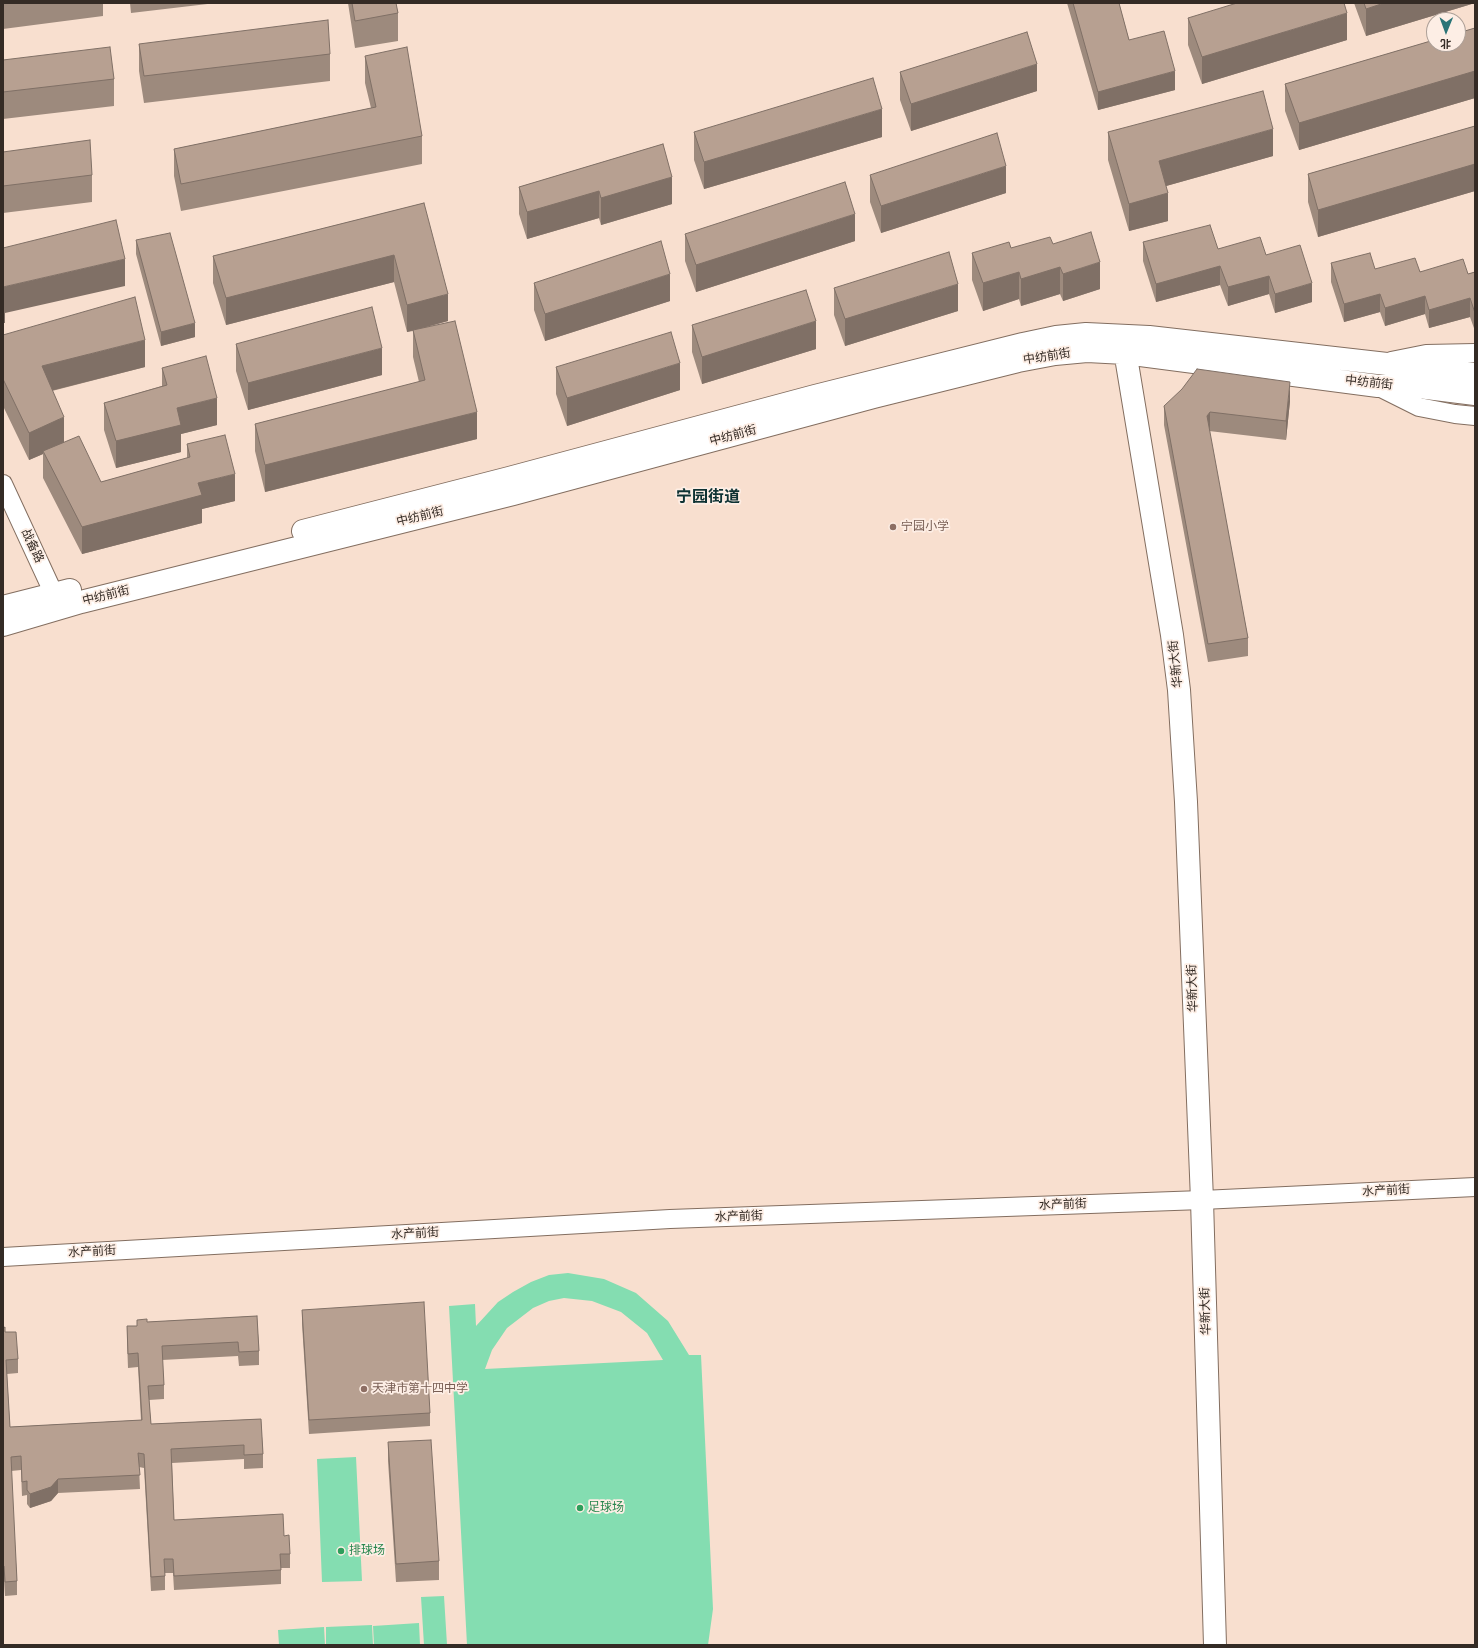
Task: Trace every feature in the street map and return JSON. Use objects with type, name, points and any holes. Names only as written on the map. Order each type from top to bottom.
[{"type":"street","points":[[1124,344],[1384,363],[1475,374]]},
{"type":"street","name":"中纺前街","points":[[3,625],[57,601],[513,494],[874,397],[1018,361],[1055,354],[1124,344],[1378,386],[1411,386],[1475,394]]},
{"type":"street","name":"华新大街","points":[[1124,344],[1172,635],[1179,690],[1186,802],[1202,1200],[1216,1645]]},
{"type":"street","points":[[1384,363],[1426,354],[1475,353]]},
{"type":"street","points":[[1378,386],[1419,407],[1475,416]]},
{"type":"street","name":"战备路","points":[[3,484],[57,601]]},
{"type":"street","points":[[3,607],[57,601]]},
{"type":"street","name":"水产前街","points":[[3,1257],[670,1219],[1202,1200],[1475,1187]]},
{"type":"green space","name":"足球场","points":[[568,1273],[604,1279],[636,1293],[668,1321],[689,1355],[701,1355],[713,1609],[708,1645],[467,1645],[449,1306],[475,1304],[476,1326],[498,1302],[531,1282],[549,1275]],"holes":[[[564,1298],[592,1301],[621,1312],[647,1333],[663,1360],[485,1369],[492,1350],[507,1328],[533,1308],[549,1301]]]},
{"type":"green space","points":[[356,1457],[362,1581],[322,1582],[317,1459]]},
{"type":"green space","points":[[444,1596],[447,1645],[424,1645],[421,1597]]},
{"type":"green space","points":[[419,1623],[420,1645],[374,1645],[373,1626]]},
{"type":"green space","points":[[372,1625],[373,1645],[326,1645],[326,1627]]},
{"type":"green space","points":[[324,1627],[325,1645],[279,1645],[278,1630]]},
{"type":"building","points":[[352,3],[396,3],[398,13],[355,21]]},
{"type":"building","points":[[1073,3],[1119,3],[1129,40],[1164,31],[1175,71],[1098,92]]},
{"type":"building","points":[[1237,3],[1344,3],[1347,13],[1202,57],[1188,18]]},
{"type":"building","points":[[1364,3],[1384,3],[1366,9]]},
{"type":"building","points":[[328,20],[330,54],[144,76],[139,44]]},
{"type":"building","points":[[1475,28],[1475,71],[1299,123],[1285,84],[1426,42],[1426,52],[1466,52],[1466,31]]},
{"type":"building","points":[[1027,32],[1037,64],[911,104],[900,72]]},
{"type":"building","points":[[110,47],[114,79],[3,92],[3,60]]},
{"type":"building","points":[[407,47],[422,136],[181,184],[174,149],[376,107],[365,56]]},
{"type":"building","points":[[873,78],[882,109],[704,162],[694,132]]},
{"type":"building","points":[[1263,91],[1273,129],[1159,161],[1168,193],[1129,204],[1108,132]]},
{"type":"building","points":[[1475,126],[1475,164],[1318,210],[1308,174]]},
{"type":"building","points":[[997,133],[1006,166],[881,206],[870,175]]},
{"type":"building","points":[[90,140],[92,175],[3,186],[3,152]]},
{"type":"building","points":[[663,144],[672,177],[601,198],[599,191],[527,212],[519,187]]},
{"type":"building","points":[[845,182],[855,214],[696,265],[685,234]]},
{"type":"building","points":[[424,203],[448,294],[407,305],[394,255],[226,298],[213,256]]},
{"type":"building","points":[[116,220],[125,259],[3,287],[3,248]]},
{"type":"building","points":[[1210,225],[1218,249],[1260,237],[1266,255],[1300,245],[1312,283],[1275,294],[1269,276],[1228,287],[1220,266],[1156,284],[1143,242]]},
{"type":"building","points":[[1091,232],[1100,262],[1063,274],[1060,267],[1021,279],[1019,272],[983,283],[972,253],[1009,242],[1011,248],[1050,237],[1053,244]]},
{"type":"building","points":[[170,233],[195,323],[161,332],[136,240]]},
{"type":"building","points":[[661,241],[670,274],[545,314],[534,283]]},
{"type":"building","points":[[949,252],[958,284],[845,319],[834,288]]},
{"type":"building","points":[[1370,253],[1375,269],[1415,258],[1420,272],[1463,259],[1468,274],[1475,272],[1475,313],[1470,298],[1429,310],[1425,296],[1385,308],[1380,294],[1344,304],[1331,263]]},
{"type":"building","points":[[806,290],[816,321],[702,357],[692,325]]},
{"type":"building","points":[[135,297],[145,340],[42,366],[64,417],[29,433],[3,379],[3,335]]},
{"type":"building","points":[[372,307],[382,348],[248,383],[236,344]]},
{"type":"building","points":[[455,321],[477,412],[265,465],[255,424],[425,380],[413,330]]},
{"type":"building","points":[[671,332],[680,363],[567,398],[556,367]]},
{"type":"building","points":[[206,356],[217,398],[177,408],[181,425],[116,441],[104,403],[167,385],[162,368]]},
{"type":"building","points":[[1197,369],[1290,382],[1286,421],[1210,412],[1207,416],[1248,638],[1208,644],[1164,406],[1182,389]]},
{"type":"building","points":[[225,435],[235,474],[198,483],[202,495],[82,527],[43,451],[79,436],[101,482],[190,457],[187,444]]},
{"type":"building","points":[[424,1302],[430,1413],[309,1420],[302,1310]]},
{"type":"building","points":[[257,1316],[259,1351],[239,1352],[238,1342],[162,1346],[164,1385],[148,1386],[151,1424],[261,1419],[263,1454],[244,1455],[244,1445],[171,1449],[174,1520],[283,1514],[284,1536],[289,1535],[290,1554],[280,1554],[281,1570],[174,1576],[173,1559],[164,1559],[165,1576],[151,1577],[144,1454],[138,1453],[140,1475],[58,1479],[51,1487],[30,1494],[27,1490],[27,1481],[22,1482],[21,1456],[11,1457],[17,1581],[5,1582],[3,1566],[3,1328],[5,1327],[5,1332],[16,1332],[18,1359],[6,1360],[10,1427],[142,1420],[138,1353],[128,1354],[127,1326],[137,1326],[137,1320],[147,1319],[147,1322]]},
{"type":"building","points":[[431,1440],[439,1561],[396,1564],[388,1442]]},
{"type":"place","name":"宁园小学","points":[[893,527]]},
{"type":"place","name":"天津市第十四中学","points":[[364,1389]]},
{"type":"place","name":"足球场","points":[[580,1508]]},
{"type":"place","name":"排球场","points":[[341,1551]]},
{"type":"district","name":"宁园街道","points":[[708,498]]}]
